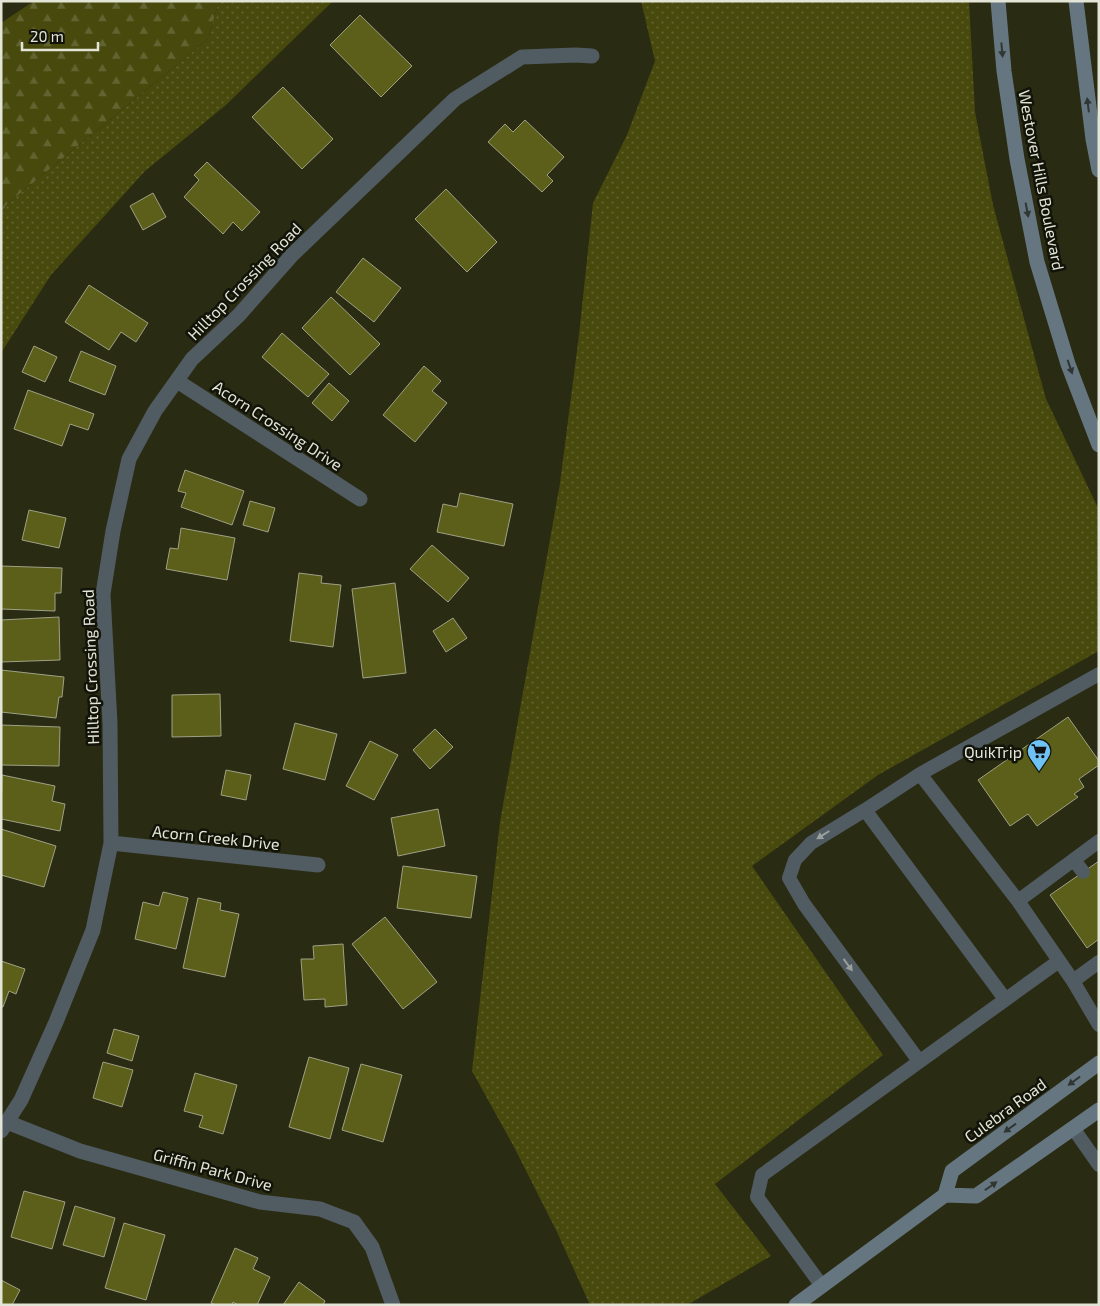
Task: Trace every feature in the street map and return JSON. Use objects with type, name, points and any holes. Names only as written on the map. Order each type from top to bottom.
[{"type":"main road","name":"Westover Hills Boulevard","points":[[998,1],[1004,71],[1015,150],[1037,262],[1068,364],[1099,445]]},
{"type":"main road","points":[[1076,1],[1093,140],[1099,170]]},
{"type":"main road","name":"Culebra Road","points":[[945,1195],[952,1172],[1099,1063]]},
{"type":"main road","points":[[796,1305],[945,1195],[976,1196],[1099,1110]]},
{"type":"street","name":"Hilltop Crossing Road","points":[[4,1126],[20,1100],[56,1022],[93,930],[111,843],[110,723],[103,594],[113,531],[130,459],[155,411],[192,360],[239,315],[292,255],[456,99],[522,57],[592,56]]},
{"type":"street","name":"Acorn Crossing Drive","points":[[177,381],[360,499]]},
{"type":"street","name":"Acorn Creek Drive","points":[[111,843],[318,865]]},
{"type":"street","name":"Griffin Park Drive","points":[[4,1126],[106,1159],[260,1202],[320,1209],[354,1222],[372,1247],[393,1305]]},
{"type":"lane","points":[[919,1061],[804,904],[789,878],[795,860],[811,843],[920,774],[1099,674]]},
{"type":"lane","points":[[920,774],[1018,901],[1073,981],[1099,1025]]},
{"type":"lane","points":[[865,810],[1005,999]]},
{"type":"lane","points":[[1018,901],[1099,841]]},
{"type":"lane","points":[[1074,860],[1083,872]]},
{"type":"lane","points":[[822,1286],[757,1197],[762,1175],[1059,961]]},
{"type":"lane","points":[[1073,981],[1099,962]]},
{"type":"lane","points":[[1073,1128],[1099,1165]]},
{"type":"green space","points":[[34,1],[219,1],[208,39],[6,205],[1,215],[1,23]]},
{"type":"green space","points":[[219,1],[333,1],[226,105],[145,171],[51,275],[1,353],[1,215],[6,205],[208,39]]},
{"type":"green space","points":[[641,1],[969,1],[975,112],[993,205],[1046,399],[1099,510],[1099,651],[878,775],[752,866],[883,1055],[715,1184],[771,1256],[687,1305],[590,1305],[557,1232],[514,1147],[472,1071],[500,822],[560,483],[579,335],[593,203],[627,135],[655,61]]},
{"type":"building","points":[[360,15],[412,66],[381,97],[330,45]]},
{"type":"building","points":[[283,87],[333,139],[302,169],[252,117]]},
{"type":"building","points":[[525,120],[564,157],[547,175],[553,181],[542,192],[488,142],[505,124],[513,132]]},
{"type":"building","points":[[207,162],[260,212],[242,231],[233,222],[223,234],[184,197],[199,180],[194,175]]},
{"type":"building","points":[[446,189],[497,242],[467,272],[415,219]]},
{"type":"building","points":[[153,193],[166,217],[143,230],[130,206]]},
{"type":"building","points":[[363,258],[401,288],[374,322],[336,292]]},
{"type":"building","points":[[89,285],[148,323],[136,342],[121,332],[109,350],[65,322]]},
{"type":"building","points":[[331,297],[380,344],[350,375],[302,328]]},
{"type":"building","points":[[282,333],[329,374],[308,397],[262,357]]},
{"type":"building","points":[[34,346],[57,357],[45,382],[22,372]]},
{"type":"building","points":[[81,351],[116,366],[105,395],[69,381]]},
{"type":"building","points":[[424,366],[441,381],[432,391],[447,403],[415,442],[383,415]]},
{"type":"building","points":[[329,383],[349,401],[332,421],[312,403]]},
{"type":"building","points":[[28,390],[94,414],[88,430],[70,424],[62,446],[14,429]]},
{"type":"building","points":[[185,470],[244,491],[232,525],[181,507],[186,493],[178,491]]},
{"type":"building","points":[[460,493],[513,504],[504,546],[437,532],[443,504],[457,507]]},
{"type":"building","points":[[250,501],[275,508],[268,532],[243,525]]},
{"type":"building","points":[[29,510],[66,518],[59,548],[22,540]]},
{"type":"building","points":[[181,528],[235,538],[227,580],[166,569],[170,548],[178,549]]},
{"type":"building","points":[[432,545],[469,578],[448,602],[410,569]]},
{"type":"building","points":[[1,566],[62,568],[61,593],[55,593],[55,611],[1,609]]},
{"type":"building","points":[[299,573],[322,576],[321,583],[341,585],[333,647],[290,641]]},
{"type":"building","points":[[395,583],[406,673],[363,678],[352,589]]},
{"type":"building","points":[[59,617],[60,660],[1,662],[1,620]]},
{"type":"building","points":[[453,618],[467,638],[446,652],[433,631]]},
{"type":"building","points":[[1,670],[64,677],[62,697],[59,697],[56,718],[1,712]]},
{"type":"building","points":[[220,694],[221,736],[172,737],[172,695]]},
{"type":"building","name":"QuikTrip","points":[[1068,717],[1099,761],[1099,765],[1079,779],[1084,787],[1074,794],[1078,797],[1037,826],[1028,814],[1010,826],[978,780]]},
{"type":"building","points":[[295,723],[337,734],[325,780],[283,769]]},
{"type":"building","points":[[1,725],[60,727],[59,766],[1,765]]},
{"type":"building","points":[[435,729],[453,747],[430,769],[413,750]]},
{"type":"building","points":[[370,741],[398,755],[374,800],[346,786]]},
{"type":"building","points":[[226,770],[251,775],[246,800],[221,795]]},
{"type":"building","points":[[2,775],[55,786],[52,801],[65,804],[60,831],[1,819]]},
{"type":"building","points":[[438,809],[445,846],[398,856],[391,818]]},
{"type":"building","points":[[1,829],[56,846],[44,887],[1,875]]},
{"type":"building","points":[[1099,861],[1099,939],[1087,948],[1050,895]]},
{"type":"building","points":[[403,866],[477,876],[471,918],[397,908]]},
{"type":"building","points":[[163,892],[188,898],[176,949],[135,939],[143,902],[159,906]]},
{"type":"building","points":[[198,898],[221,903],[220,910],[239,914],[225,977],[183,968]]},
{"type":"building","points":[[385,917],[437,982],[403,1009],[352,944]]},
{"type":"building","points":[[343,944],[347,1005],[325,1007],[325,999],[304,1000],[301,959],[314,959],[313,946]]},
{"type":"building","points":[[1,961],[25,969],[16,994],[9,991],[3,1007],[1,1007]]},
{"type":"building","points":[[114,1029],[139,1036],[132,1061],[107,1053]]},
{"type":"building","points":[[309,1057],[349,1068],[330,1139],[289,1127]]},
{"type":"building","points":[[103,1062],[133,1070],[122,1107],[93,1098]]},
{"type":"building","points":[[361,1064],[402,1075],[383,1142],[342,1130]]},
{"type":"building","points":[[195,1073],[237,1085],[223,1134],[199,1127],[203,1116],[184,1111]]},
{"type":"building","points":[[24,1191],[65,1202],[52,1249],[11,1237]]},
{"type":"building","points":[[75,1206],[115,1218],[104,1257],[63,1245]]},
{"type":"building","points":[[124,1223],[165,1235],[146,1300],[105,1288]]},
{"type":"building","points":[[235,1248],[258,1258],[253,1269],[270,1277],[257,1305],[238,1305],[233,1302],[232,1305],[216,1305],[211,1303]]},
{"type":"building","points":[[1,1280],[20,1290],[12,1305],[1,1305]]},
{"type":"building","points":[[299,1282],[325,1301],[323,1305],[283,1305]]},
{"type":"place","name":"QuikTrip","points":[[1039,772]]}]
